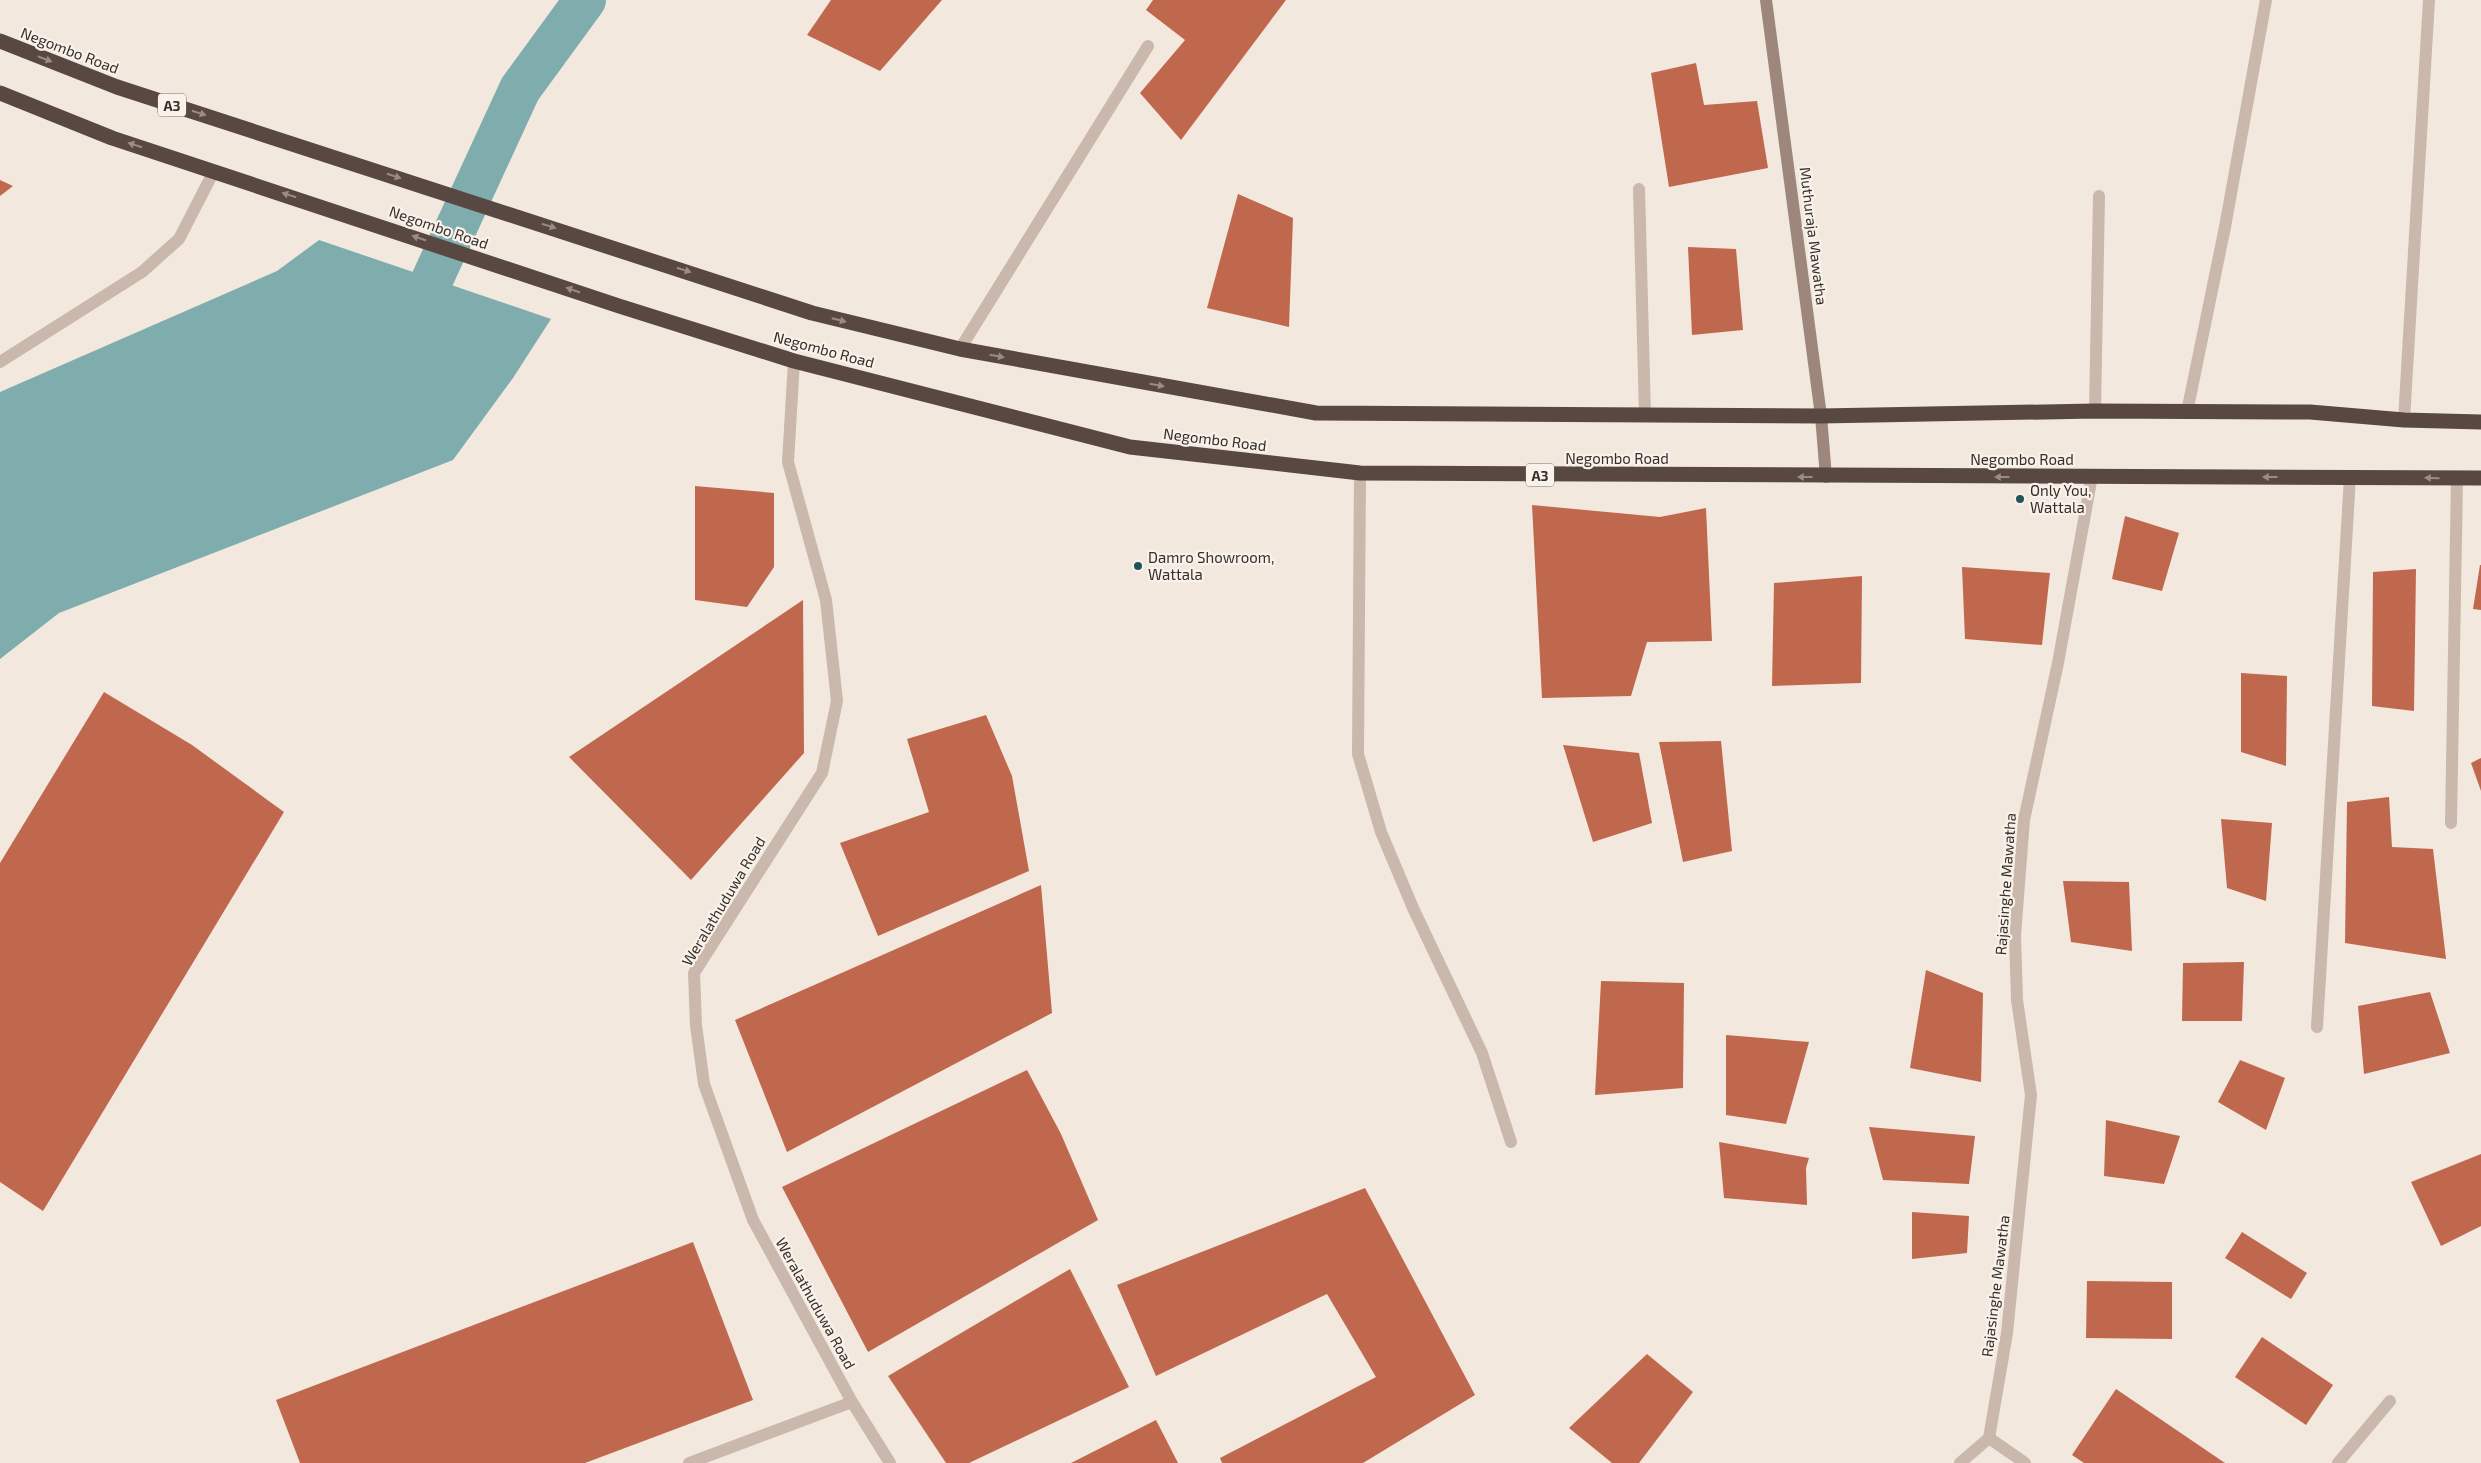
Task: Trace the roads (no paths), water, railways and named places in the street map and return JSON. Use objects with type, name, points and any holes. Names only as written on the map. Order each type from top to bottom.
[{"type":"highway","name":"Negombo Road","points":[[0,41],[117,87],[812,313],[960,349],[1316,413],[1821,416],[2094,411],[2310,412],[2404,420],[2481,422]]},
{"type":"highway","name":"Negombo Road","points":[[0,93],[112,138],[336,210],[619,306],[794,361],[1130,447],[1360,473],[1826,477],[2481,478]]},
{"type":"street","name":"Muthuraja Mawatha","points":[[1766,0],[1821,416],[1826,477]]},
{"type":"street","points":[[2187,412],[2225,226],[2266,0]]},
{"type":"street","points":[[2404,420],[2429,0]]},
{"type":"street","points":[[960,349],[1148,46]]},
{"type":"street","points":[[0,362],[142,272],[179,239],[214,171]]},
{"type":"street","points":[[1639,189],[1645,415]]},
{"type":"street","points":[[2094,411],[2099,196]]},
{"type":"street","name":"Weralathuduwa Road","points":[[794,361],[788,462],[826,600],[837,701],[822,773],[694,973],[696,1025],[704,1084],[753,1220],[852,1402],[890,1463]]},
{"type":"street","points":[[1360,473],[1358,754],[1381,832],[1413,908],[1482,1053],[1510,1142]]},
{"type":"street","name":"Rajasinghe Mawatha","points":[[1989,1438],[2007,1333],[2032,1095],[2017,1000],[2015,935],[2024,820],[2058,662],[2092,476]]},
{"type":"street","points":[[2317,1027],[2350,477]]},
{"type":"street","points":[[2451,823],[2457,478]]},
{"type":"street","points":[[2338,1463],[2390,1401]]},
{"type":"street","points":[[689,1463],[852,1402]]},
{"type":"street","points":[[1960,1463],[1989,1438],[2025,1463]]},
{"type":"water","points":[[319,240],[551,319],[513,378],[453,460],[59,613],[0,659],[0,392],[277,271]]},
{"type":"waterway","points":[[408,332],[520,89],[585,0]]},
{"type":"place","name":"Only You, Wattala","points":[[2020,499]]},
{"type":"place","name":"Damro Showroom, Wattala","points":[[1138,566]]}]
